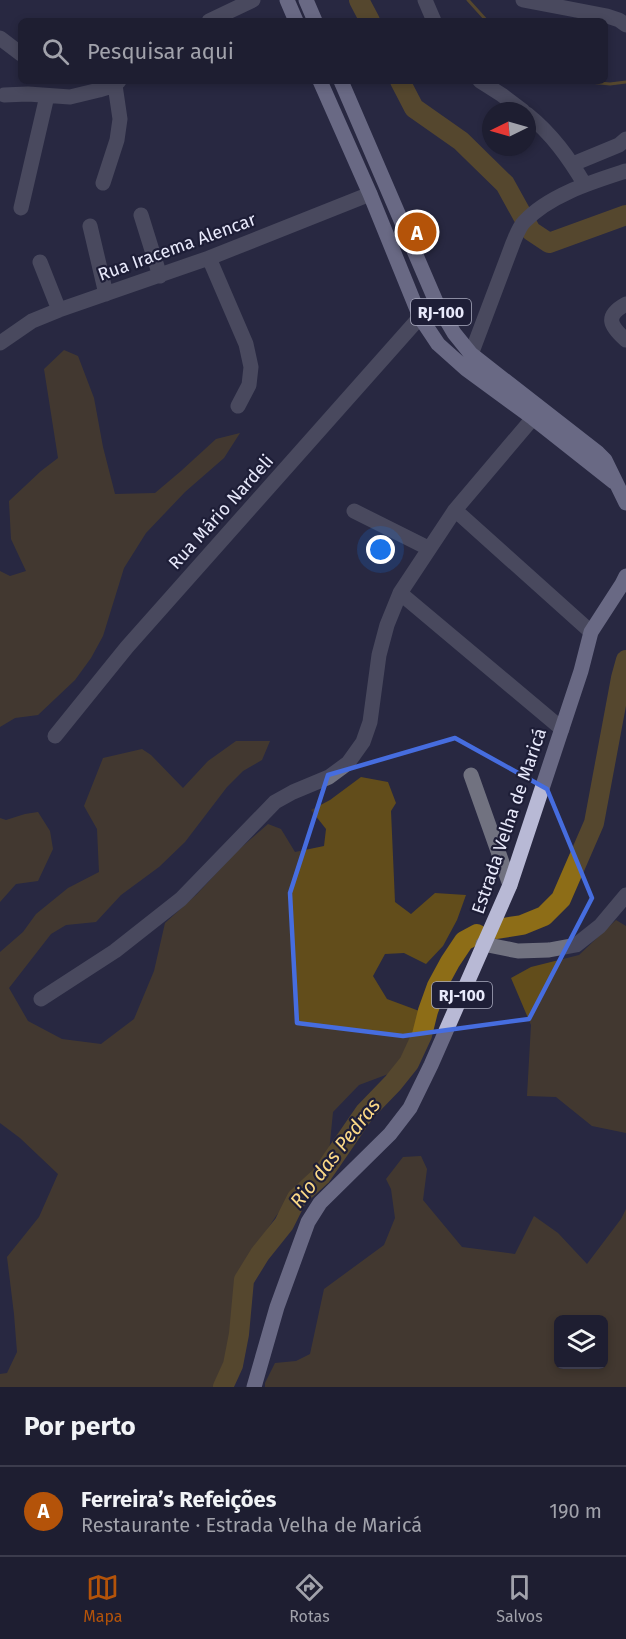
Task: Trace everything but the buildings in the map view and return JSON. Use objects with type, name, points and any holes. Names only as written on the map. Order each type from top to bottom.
[{"type":"main road","points":[[287,0],[295,18]]},
{"type":"main road","points":[[306,0],[314,18]]},
{"type":"main road","name":"RJ-100","points":[[321,84],[370,194],[420,317],[438,344],[466,369],[533,418],[624,496]]},
{"type":"main road","name":"RJ-100","points":[[342,84],[437,304],[454,333],[471,354],[589,445],[605,460],[624,496]]},
{"type":"main road","name":"Estrada Velha de Maricá","points":[[254,1387],[277,1307],[308,1222],[320,1203],[390,1134],[410,1108],[457,1008],[510,885],[581,671],[591,632],[626,576]]},
{"type":"street","points":[[215,18],[253,0]]},
{"type":"street","points":[[425,0],[433,18]]},
{"type":"street","points":[[523,0],[619,20],[626,25]]},
{"type":"street","points":[[0,38],[18,52]]},
{"type":"street","points":[[4,95],[70,97],[114,84]]},
{"type":"street","points":[[104,183],[117,140],[120,119],[117,84]]},
{"type":"street","points":[[485,84],[512,102]]},
{"type":"street","points":[[21,208],[47,96]]},
{"type":"street","points":[[536,123],[556,142],[585,184]]},
{"type":"street","points":[[573,164],[619,145],[626,139]]},
{"type":"street","points":[[466,369],[522,224],[540,207],[585,184],[626,171]]},
{"type":"street","name":"Rua Iracema Alencar","points":[[0,343],[32,321],[58,310],[209,258],[370,194]]},
{"type":"street","points":[[141,215],[160,276]]},
{"type":"street","points":[[90,226],[106,294]]},
{"type":"street","points":[[209,258],[246,344],[251,367],[249,385],[238,406]]},
{"type":"street","points":[[40,262],[58,310]]},
{"type":"street","points":[[626,304],[613,315],[611,322],[613,328],[626,340]]},
{"type":"street","name":"Rua Mário Nardeli","points":[[55,736],[127,647],[420,317]]},
{"type":"street","points":[[41,999],[115,951],[181,899],[275,802],[329,777],[348,763],[363,742],[370,722],[379,655],[387,625],[400,592],[455,510],[533,418]]},
{"type":"street","points":[[455,510],[591,632]]},
{"type":"street","points":[[354,511],[428,548]]},
{"type":"street","points":[[400,592],[562,729]]},
{"type":"street","points":[[471,775],[510,885]]},
{"type":"street","points":[[483,944],[518,951],[549,950],[576,945],[600,926],[626,895]]},
{"type":"highlighted area","points":[[455,738],[547,789],[592,898],[529,1019],[403,1036],[297,1023],[290,893],[328,775]]},
{"type":"shaded area","points":[[64,350],[78,356],[94,398],[115,494],[155,493],[216,439],[240,433],[224,458],[185,492],[146,533],[124,568],[103,636],[75,680],[38,715],[15,718],[0,727],[0,571],[10,576],[26,571],[11,539],[9,501],[58,458],[44,369]]},
{"type":"shaded area","points":[[236,741],[270,741],[262,760],[243,771],[227,787],[185,842],[159,867],[121,895],[96,922],[66,925],[51,934],[9,988],[28,1021],[62,1039],[101,1044],[134,1019],[154,971],[165,923],[197,894],[236,852],[268,824],[281,829],[295,852],[324,846],[326,829],[311,810],[330,800],[361,777],[388,782],[396,803],[391,811],[395,902],[411,914],[435,893],[466,895],[457,920],[443,946],[426,964],[404,953],[385,954],[373,976],[387,999],[422,1012],[412,1044],[391,1073],[359,1085],[333,1112],[329,1152],[276,1216],[246,1262],[239,1334],[233,1365],[223,1387],[0,1387],[0,1374],[7,1373],[17,1352],[7,1257],[39,1217],[58,1174],[20,1138],[0,1123],[0,952],[23,932],[36,914],[68,888],[99,872],[97,829],[84,806],[103,758],[142,749],[151,755],[183,788],[208,761]]},
{"type":"shaded area","points":[[38,812],[50,831],[53,849],[38,881],[16,884],[0,902],[0,818],[6,820]]},
{"type":"shaded area","points":[[616,920],[626,926],[626,1133],[592,1126],[556,1097],[527,1096],[531,1025],[511,978],[531,967],[579,955]]},
{"type":"shaded area","points":[[421,1156],[427,1169],[423,1200],[462,1247],[515,1254],[534,1216],[558,1233],[587,1264],[626,1209],[626,1387],[265,1387],[275,1363],[296,1361],[310,1354],[324,1289],[384,1245],[395,1218],[391,1189],[386,1179],[403,1157]]},
{"type":"waterway","points":[[359,0],[368,18]]},
{"type":"waterway","points":[[468,0],[484,18]]},
{"type":"waterway","points":[[608,84],[626,82]]},
{"type":"waterway","points":[[402,84],[414,108],[461,141],[505,184],[531,231],[549,243],[626,215]]},
{"type":"waterway","name":"Rio das Pedras","points":[[497,929],[522,925],[544,916],[561,899],[594,823],[626,660]]},
{"type":"waterway","name":"Rio das Pedras","points":[[223,1387],[233,1365],[239,1334],[244,1280],[260,1254],[284,1224],[297,1198],[321,1176],[365,1112],[409,1063],[422,1035],[437,986],[464,941],[477,934]]},
{"type":"place","name":"Ferreira’s Refeições","points":[[417,232]]}]
